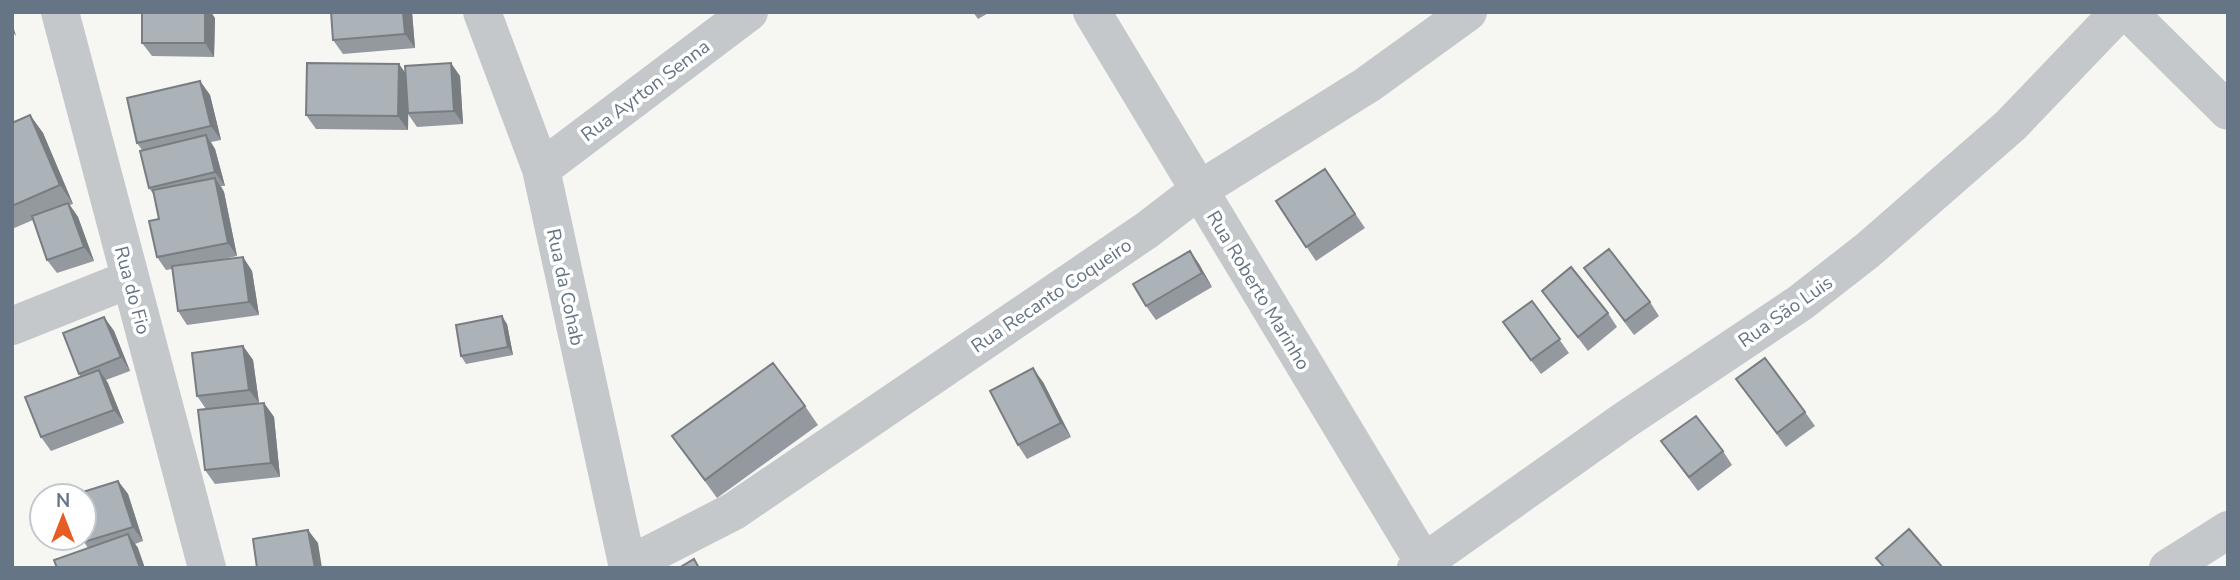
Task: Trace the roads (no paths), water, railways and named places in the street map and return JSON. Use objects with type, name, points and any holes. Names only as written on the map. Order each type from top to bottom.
[{"type":"street","name":"Rua do Fio","points":[[60,12],[207,568]]},
{"type":"street","name":"Rua da Cohab","points":[[482,12],[541,169],[628,567]]},
{"type":"street","name":"Rua Ayrton Senna","points":[[541,169],[749,12]]},
{"type":"street","name":"Rua Roberto Marinho","points":[[1092,12],[1422,565]]},
{"type":"street","name":"Rua Recanto Coqueiro","points":[[628,567],[734,511],[1147,230],[1199,190],[1367,85],[1468,12]]},
{"type":"street","name":"Rua São Luis","points":[[1422,565],[1625,420],[1800,303],[1868,250],[2011,125],[2119,12]]},
{"type":"street","points":[[2128,12],[2228,111]]},
{"type":"street","points":[[12,326],[130,279]]},
{"type":"street","points":[[2168,568],[2228,530]]}]
